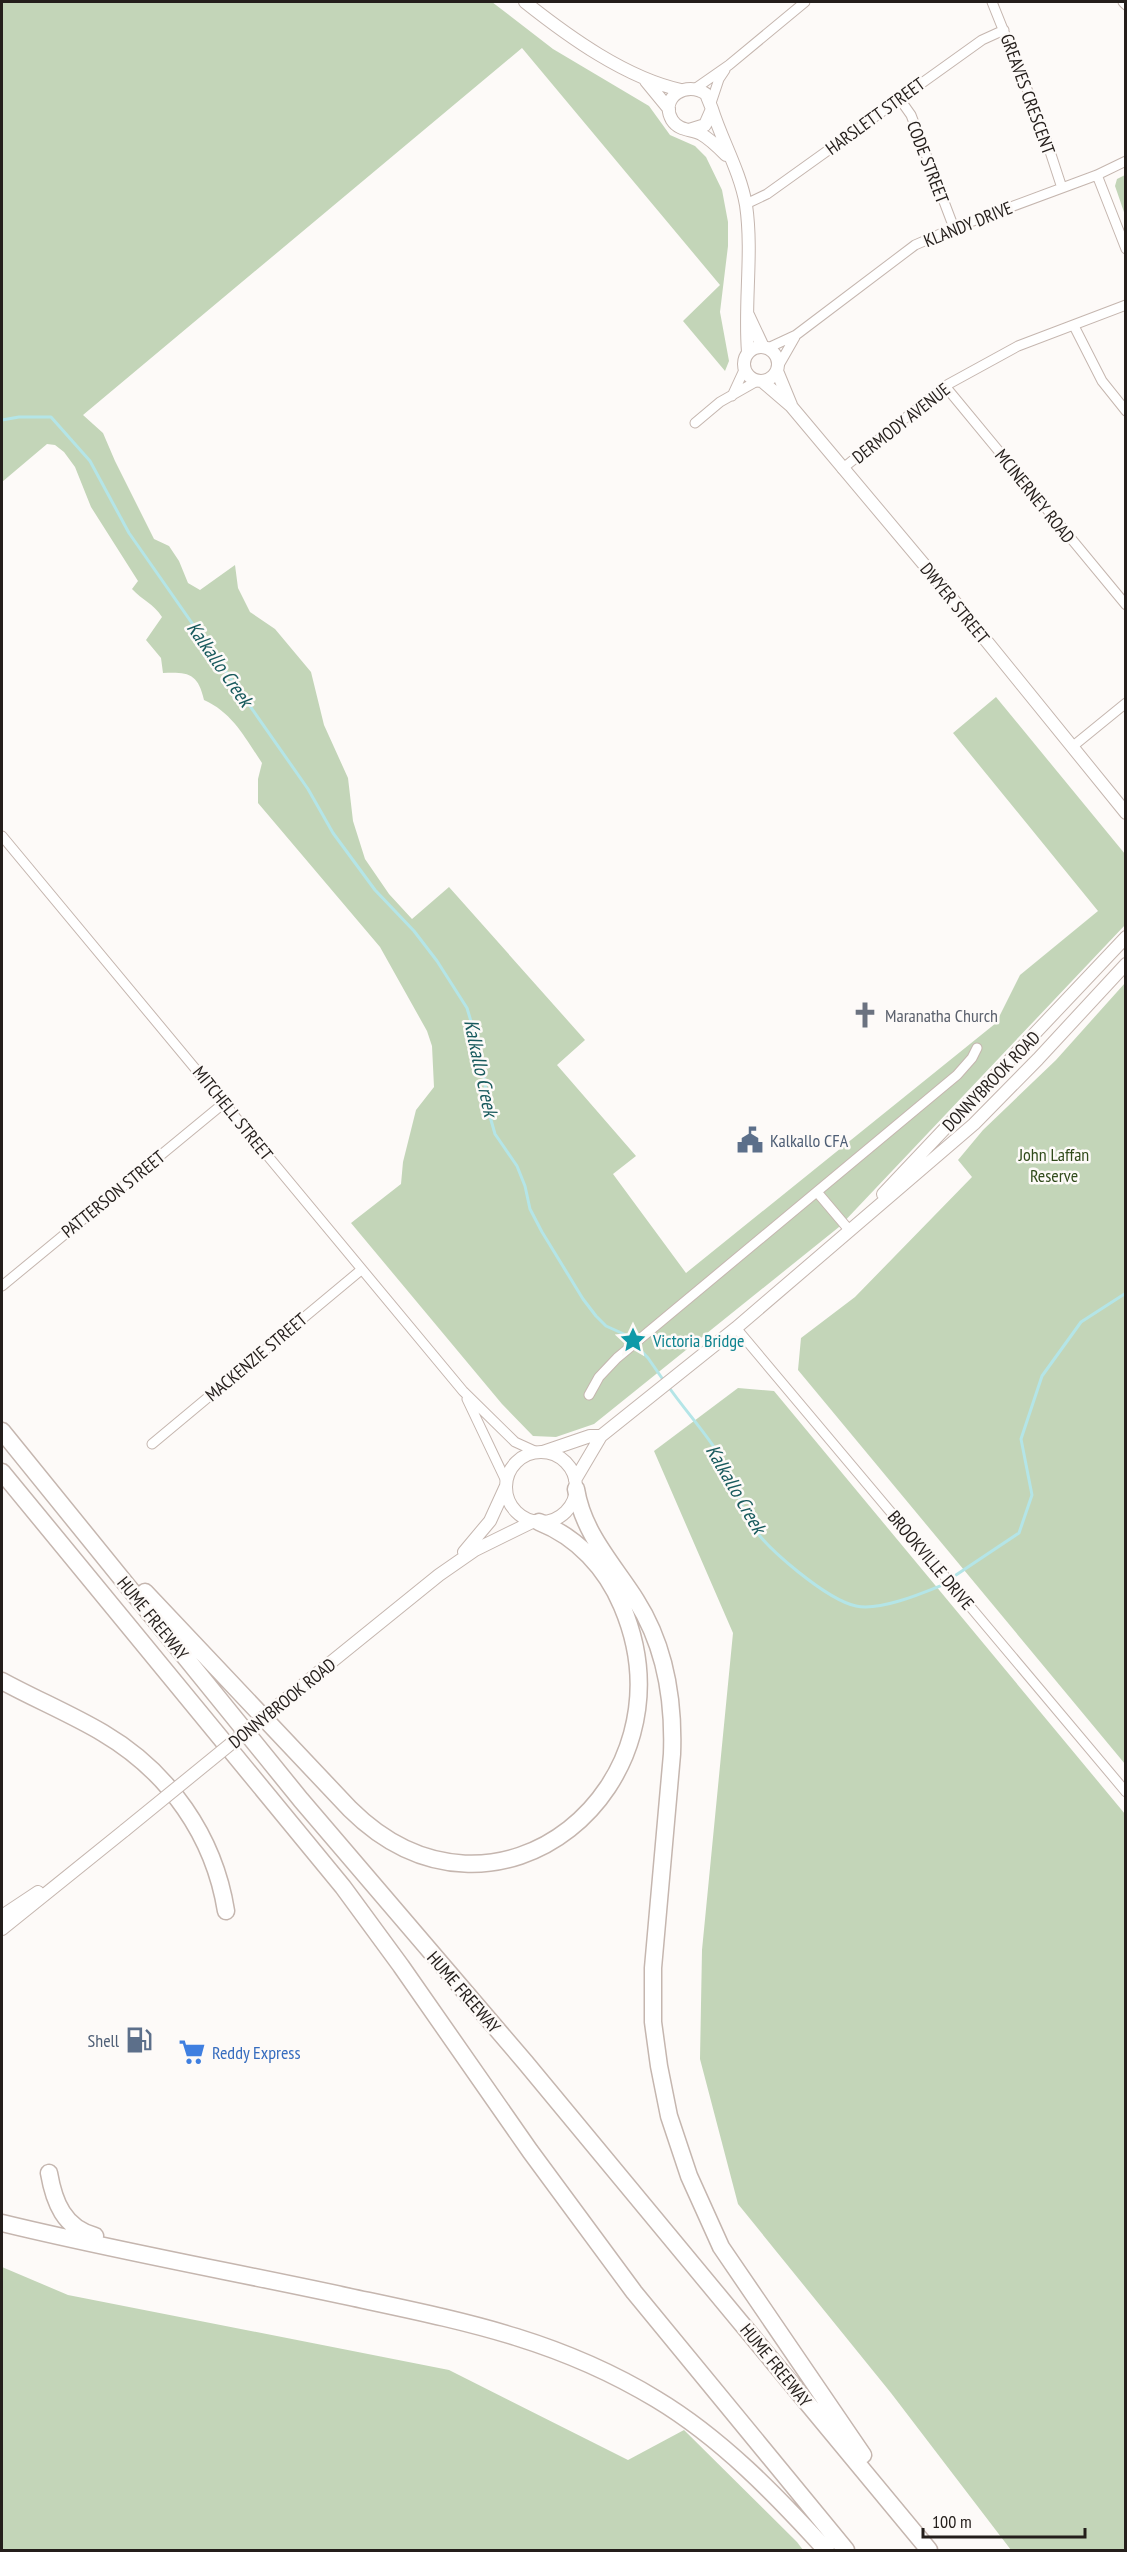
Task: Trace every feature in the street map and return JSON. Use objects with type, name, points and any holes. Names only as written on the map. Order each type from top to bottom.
[{"type":"highway","name":"HUME FREEWAY","points":[[2,1431],[364,1875],[532,2070],[925,2545]]},
{"type":"highway","name":"HUME FREEWAY","points":[[2,1472],[343,1887],[530,2151],[634,2292],[846,2550]]},
{"type":"highway","points":[[575,1484],[579,1507],[605,1558],[652,1626],[671,1698],[672,1754],[655,1926],[654,2022],[659,2067],[669,2116],[688,2176],[711,2228],[727,2255],[925,2545]]},
{"type":"highway","points":[[74,1522],[119,1565],[361,1821],[400,1847],[437,1859],[485,1863],[520,1856],[541,1848],[567,1832],[595,1804],[610,1784],[631,1742],[637,1718],[640,1693],[639,1663],[632,1630],[616,1593],[578,1543],[556,1528],[537,1521]]},
{"type":"highway","points":[[2,1681],[102,1732],[152,1770],[184,1807],[202,1835],[219,1876],[226,1911]]},
{"type":"highway","points":[[50,2172],[58,2206],[77,2228],[86,2233],[224,2270]]},
{"type":"highway","points":[[2,2223],[487,2326],[532,2340],[595,2366],[657,2399],[750,2472],[826,2550]]},
{"type":"main road","points":[[525,2],[570,35],[646,81],[681,90],[696,88],[706,93],[741,183],[746,204],[748,226],[746,311],[748,352],[744,361],[744,370],[749,377],[760,382],[771,378],[778,368],[776,354],[765,347],[746,311]]},
{"type":"main road","points":[[646,81],[669,109],[674,122],[680,128],[700,133],[731,160]]},
{"type":"main road","points":[[669,109],[672,98],[681,90]]},
{"type":"main road","points":[[689,130],[705,124],[712,106]]},
{"type":"main road","points":[[748,352],[754,348],[765,347]]},
{"type":"main road","name":"DWYER STREET","points":[[778,368],[791,406]]},
{"type":"main road","name":"DWYER STREET","points":[[760,382],[791,406],[842,470],[937,580],[1125,813]]},
{"type":"main road","name":"DWYER STREET","points":[[1116,802],[1125,818]]},
{"type":"main road","name":"DONNYBROOK ROAD","points":[[853,1227],[893,1182],[1040,1031],[1125,937]]},
{"type":"main road","name":"DONNYBROOK ROAD","points":[[575,1484],[602,1436],[736,1328],[974,1124],[1038,1059],[1125,964]]},
{"type":"main road","name":"DONNYBROOK ROAD","points":[[540,1452],[590,1436],[602,1436]]},
{"type":"main road","points":[[540,1452],[564,1460],[571,1469],[575,1484],[573,1499],[560,1516],[537,1521],[517,1512],[511,1505],[506,1483],[509,1472],[520,1458],[540,1452]]},
{"type":"main road","name":"DONNYBROOK ROAD","points":[[439,1575],[484,1529],[496,1512],[506,1483]]},
{"type":"main road","name":"DONNYBROOK ROAD","points":[[2,1929],[439,1575],[476,1550],[537,1521]]},
{"type":"main road","name":"DONNYBROOK ROAD","points":[[2,1916],[125,1830]]},
{"type":"street","points":[[696,88],[729,65],[804,2]]},
{"type":"street","name":"GREAVES CRESCENT","points":[[992,2],[1062,188]]},
{"type":"street","name":"HARSLETT STREET","points":[[746,204],[767,194],[982,40],[1004,30]]},
{"type":"street","points":[[712,106],[719,79],[729,65]]},
{"type":"street","name":"CODE STREET","points":[[898,98],[911,115],[954,228]]},
{"type":"street","name":"KLANDY DRIVE","points":[[778,368],[786,348],[796,335],[915,245],[954,228],[1097,175],[1125,161]]},
{"type":"street","points":[[1097,175],[1125,249]]},
{"type":"street","name":"DERMODY AVENUE","points":[[842,470],[945,386],[1018,346],[1125,305]]},
{"type":"street","points":[[1074,326],[1102,381],[1125,411]]},
{"type":"street","name":"KLANDY DRIVE","points":[[765,347],[796,335]]},
{"type":"street","points":[[732,396],[744,370]]},
{"type":"street","points":[[695,423],[720,402],[760,382]]},
{"type":"street","name":"MCINERNEY ROAD","points":[[945,386],[1125,605]]},
{"type":"street","points":[[1072,747],[1125,703]]},
{"type":"street","name":"MITCHELL STREET","points":[[2,836],[462,1391],[515,1442],[540,1452]]},
{"type":"street","name":"DONNYBROOK ROAD","points":[[589,1395],[606,1368],[957,1075],[972,1058],[977,1047]]},
{"type":"street","name":"PATTERSON STREET","points":[[2,1286],[224,1102]]},
{"type":"street","points":[[817,1191],[853,1227]]},
{"type":"street","name":"MACKENZIE STREET","points":[[152,1444],[361,1270]]},
{"type":"street","name":"BROOKVILLE DRIVE","points":[[736,1328],[1125,1792]]},
{"type":"street","name":"MITCHELL STREET","points":[[462,1391],[506,1483]]},
{"type":"green space","points":[[2,2],[492,2],[553,49],[649,106],[670,135],[695,146],[706,157],[722,190],[728,222],[728,246],[720,312],[729,361],[725,371],[683,321],[720,285],[522,48],[83,415],[103,433],[154,539],[169,546],[179,561],[188,583],[200,590],[235,565],[238,588],[250,612],[275,629],[311,672],[324,725],[348,778],[353,821],[365,859],[389,894],[412,919],[449,887],[585,1040],[557,1065],[636,1156],[613,1174],[686,1273],[996,1023],[1020,975],[1098,911],[953,733],[996,697],[1125,854],[1125,925],[839,1227],[594,1424],[556,1437],[533,1436],[502,1404],[351,1223],[401,1184],[403,1162],[416,1110],[434,1087],[432,1046],[427,1031],[380,947],[258,803],[258,779],[262,763],[244,736],[231,719],[204,700],[195,679],[185,674],[163,673],[161,658],[146,640],[162,617],[132,589],[138,581],[91,507],[75,467],[64,452],[55,445],[47,444],[2,482]]},
{"type":"green space","points":[[1125,175],[1125,215],[1115,186],[1117,179]]},
{"type":"green space","name":"John Laffan Reserve","points":[[1125,983],[1125,1764],[798,1370],[801,1338],[855,1297],[972,1177],[958,1160],[983,1130],[1056,1060]]},
{"type":"green space","points":[[738,1388],[774,1391],[1125,1814],[1125,2550],[1011,2550],[891,2393],[738,2204],[700,2059],[702,1950],[733,1633],[654,1451]]},
{"type":"green space","points":[[2,2267],[68,2295],[449,2370],[628,2460],[684,2430],[803,2550],[2,2550]]},
{"type":"waterway","name":"Kalkallo Creek","points":[[2,420],[19,417],[51,417],[90,461],[129,533],[308,789],[333,833],[375,890],[414,931],[437,961],[467,1008],[481,1055],[489,1113],[495,1134],[517,1166],[525,1186],[530,1209],[542,1232],[596,1316],[606,1326],[626,1335],[648,1358],[664,1381]]},
{"type":"waterway","name":"Kalkallo Creek","points":[[956,1575],[1019,1533],[1032,1495],[1021,1439],[1042,1376],[1081,1322],[1126,1293]]},
{"type":"waterway","name":"Kalkallo Creek","points":[[668,1386],[725,1464],[746,1515],[757,1533],[782,1558],[814,1584],[844,1602],[865,1607],[898,1601],[940,1586]]},
{"type":"place","name":"Maranatha Church","points":[[865,1015]]},
{"type":"place","name":"Kalkallo CFA","points":[[750,1140]]},
{"type":"place","name":"Victoria Bridge","points":[[633,1340]]},
{"type":"place","name":"Shell","points":[[139,2040]]},
{"type":"place","name":"Reddy Express","points":[[192,2052]]}]
